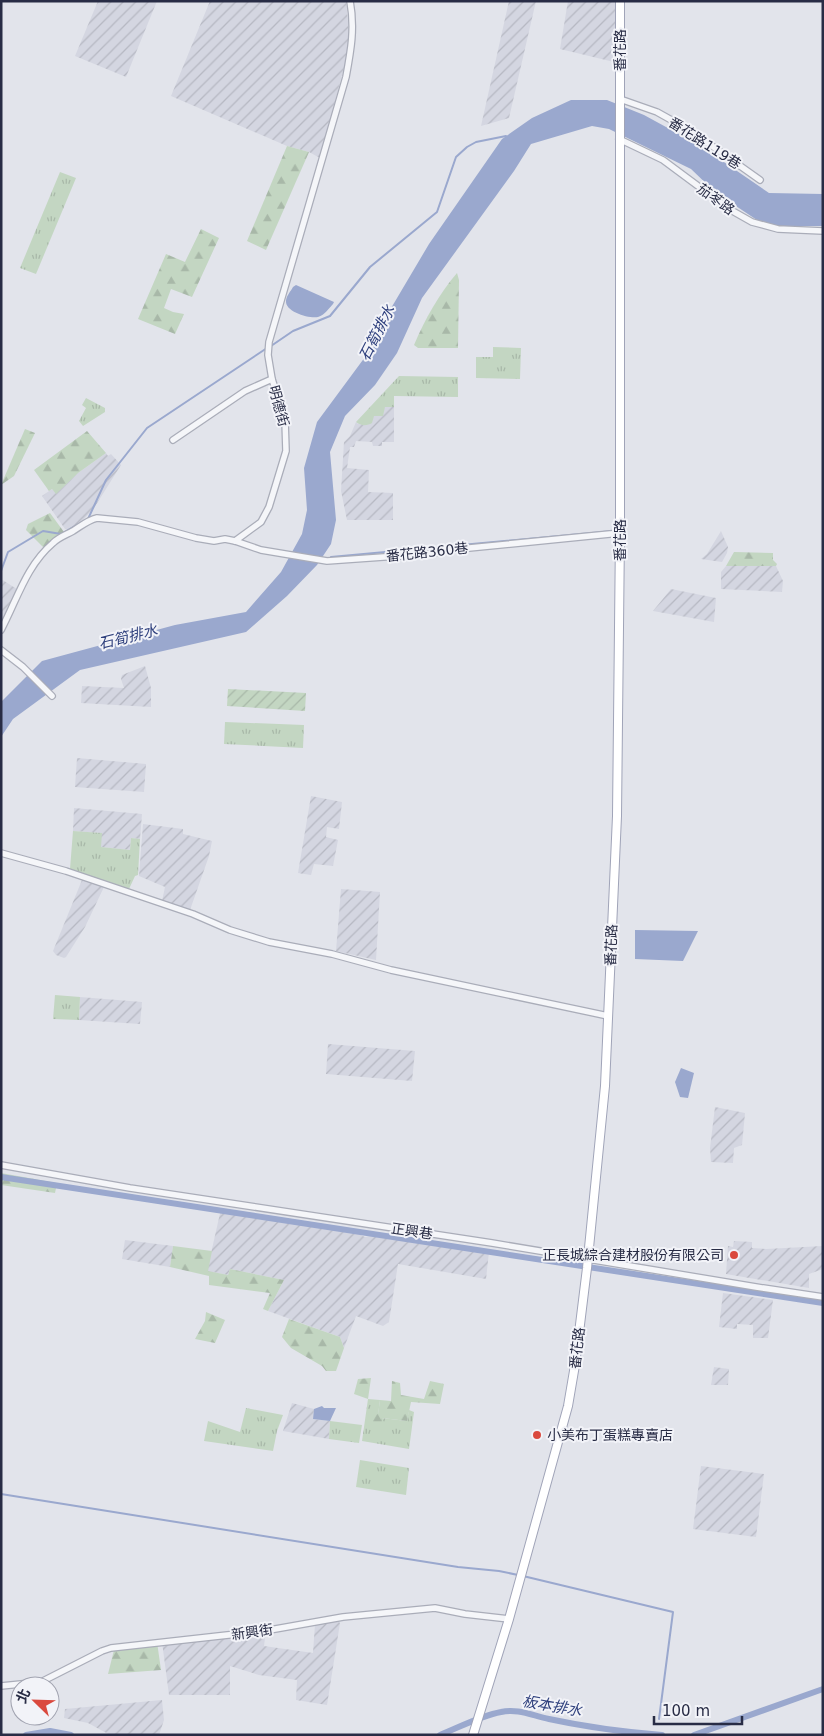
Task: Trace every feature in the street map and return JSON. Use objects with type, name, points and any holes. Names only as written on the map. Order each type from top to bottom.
[{"type":"main road","name":"番花路","points":[[473,1735],[509,1619],[568,1406],[576,1355],[605,1086],[617,816],[620,533],[620,1]]},
{"type":"street","name":"明德街","points":[[235,541],[261,522],[269,507],[286,451],[285,420],[272,379],[268,355],[269,342],[346,77],[353,36],[350,1]]},
{"type":"street","name":"番花路119巷","points":[[620,99],[657,112],[691,131],[760,180]]},
{"type":"street","name":"茄苳路","points":[[619,139],[663,160],[729,209],[752,222],[778,229],[823,231]]},
{"type":"street","points":[[174,440],[244,391],[272,379]]},
{"type":"street","points":[[1,630],[11,612],[22,584],[43,552],[54,541],[91,520],[112,519],[138,522],[196,538],[214,541],[225,539],[235,541]]},
{"type":"street","name":"番花路360巷","points":[[235,541],[261,550],[327,561],[426,554],[620,533]]},
{"type":"street","points":[[1,650],[23,667],[52,696]]},
{"type":"street","points":[[1,853],[66,870],[193,914],[230,930],[269,942],[332,954],[391,970],[608,1016]]},
{"type":"street","name":"正興巷","points":[[1,1165],[130,1188],[587,1258],[823,1297]]},
{"type":"street","name":"新興街","points":[[1,1686],[41,1682],[111,1648],[264,1631],[343,1617],[435,1608],[465,1614],[509,1619]]},
{"type":"shaded area","points":[[98,1],[157,1],[126,77],[75,56]]},
{"type":"shaded area","points":[[210,1],[346,1],[349,32],[346,60],[320,158],[309,152],[287,146],[171,96]]},
{"type":"shaded area","points":[[509,1],[536,1],[509,118],[481,126]]},
{"type":"shaded area","points":[[568,1],[616,1],[614,62],[560,49]]},
{"type":"shaded area","points":[[385,407],[394,407],[394,442],[382,442],[382,446],[373,446],[372,442],[356,441],[354,447],[350,447],[347,468],[369,470],[368,492],[393,493],[393,520],[347,520],[341,491],[344,442],[350,436],[356,422],[358,424]]},
{"type":"shaded area","points":[[106,453],[108,456],[111,454],[121,465],[94,508],[84,519],[68,530],[65,529],[42,496],[52,489],[56,493],[78,473]]},
{"type":"shaded area","points":[[721,531],[728,547],[722,562],[701,559],[707,554]]},
{"type":"shaded area","points":[[726,566],[776,566],[783,581],[782,592],[721,589],[721,572]]},
{"type":"shaded area","points":[[1,579],[20,591],[1,631]]},
{"type":"shaded area","points":[[671,589],[716,598],[714,622],[653,611]]},
{"type":"shaded area","points":[[145,666],[151,688],[151,707],[81,703],[82,686],[124,688],[121,679],[122,675]]},
{"type":"shaded area","points":[[77,758],[146,764],[144,792],[75,787]]},
{"type":"shaded area","points":[[311,796],[342,802],[339,829],[327,827],[326,837],[338,840],[333,866],[314,864],[311,875],[298,873]]},
{"type":"shaded area","points":[[74,808],[142,814],[140,839],[131,838],[130,850],[100,847],[101,833],[73,831]]},
{"type":"shaded area","points":[[143,824],[183,829],[183,834],[212,841],[209,856],[190,910],[162,901],[165,887],[139,876]]},
{"type":"shaded area","points":[[82,880],[104,887],[85,927],[64,958],[56,955],[53,951]]},
{"type":"shaded area","points":[[341,889],[380,892],[376,960],[336,951]]},
{"type":"shaded area","points":[[80,997],[142,1002],[140,1024],[79,1020]]},
{"type":"shaded area","points":[[328,1044],[415,1051],[412,1081],[326,1074]]},
{"type":"shaded area","points":[[715,1107],[745,1113],[742,1145],[734,1148],[733,1163],[711,1162],[710,1148]]},
{"type":"shaded area","points":[[221,1209],[352,1231],[365,1237],[381,1234],[489,1252],[486,1279],[398,1264],[389,1322],[383,1326],[356,1316],[344,1348],[340,1337],[268,1311],[284,1280],[230,1269],[228,1275],[207,1271]]},
{"type":"shaded area","points":[[125,1240],[173,1246],[170,1267],[122,1259]]},
{"type":"shaded area","points":[[734,1241],[752,1242],[752,1248],[766,1249],[823,1246],[823,1269],[809,1274],[809,1288],[726,1274],[728,1246],[733,1247]]},
{"type":"shaded area","points":[[723,1293],[773,1300],[768,1338],[753,1338],[753,1325],[737,1324],[737,1329],[719,1327]]},
{"type":"shaded area","points":[[714,1367],[729,1369],[728,1385],[711,1385]]},
{"type":"shaded area","points":[[292,1403],[314,1409],[313,1419],[330,1421],[329,1439],[283,1431]]},
{"type":"shaded area","points":[[701,1466],[764,1474],[756,1537],[693,1529]]},
{"type":"shaded area","points":[[338,1621],[340,1623],[327,1705],[296,1700],[297,1680],[259,1675],[230,1666],[230,1695],[169,1695],[162,1642],[266,1630],[264,1646],[313,1653],[315,1624]]},
{"type":"shaded area","points":[[162,1700],[164,1720],[159,1735],[110,1735],[88,1723],[64,1718],[65,1709]]},
{"type":"green space","points":[[287,146],[309,152],[266,250],[247,241]]},
{"type":"green space","points":[[60,172],[76,178],[36,274],[20,268]]},
{"type":"green space","points":[[201,229],[219,238],[192,297],[171,289],[164,308],[184,314],[175,334],[138,319],[166,254],[185,262]]},
{"type":"green space","points":[[457,273],[459,280],[458,348],[418,348],[414,345],[428,316],[444,289]]},
{"type":"green space","points":[[493,347],[521,348],[520,379],[476,378],[476,357],[493,357]]},
{"type":"green space","points":[[399,376],[458,377],[458,397],[394,396],[394,407],[385,407],[383,416],[374,416],[372,423],[368,425],[356,422]]},
{"type":"green space","points":[[86,398],[105,408],[105,412],[83,426],[79,421],[86,408],[82,405]]},
{"type":"green space","points":[[25,429],[35,433],[14,476],[1,485]]},
{"type":"green space","points":[[87,431],[106,453],[78,473],[56,494],[52,489],[49,491],[34,470]]},
{"type":"green space","points":[[50,513],[64,532],[44,548],[26,530],[28,524]]},
{"type":"green space","points":[[734,552],[773,553],[773,560],[777,564],[776,566],[726,566]]},
{"type":"green space","points":[[228,689],[306,693],[305,711],[227,706]]},
{"type":"green space","points":[[225,722],[304,725],[303,748],[224,744]]},
{"type":"green space","points":[[73,831],[102,833],[101,847],[130,850],[131,838],[140,839],[138,875],[135,876],[129,889],[70,869]]},
{"type":"green space","points":[[55,995],[80,997],[79,1020],[53,1019]]},
{"type":"green space","points":[[1,1173],[57,1183],[55,1193],[1,1185]]},
{"type":"green space","points":[[173,1246],[212,1251],[208,1271],[228,1275],[230,1269],[284,1280],[268,1311],[263,1309],[270,1293],[209,1285],[209,1276],[170,1267]]},
{"type":"green space","points":[[206,1312],[225,1320],[215,1343],[195,1339],[205,1321]]},
{"type":"green space","points":[[289,1319],[340,1337],[344,1348],[336,1371],[326,1371],[322,1366],[291,1348],[282,1337]]},
{"type":"green space","points":[[371,1378],[368,1399],[354,1394],[358,1379]]},
{"type":"green space","points":[[392,1381],[400,1383],[401,1395],[424,1399],[430,1381],[444,1384],[440,1404],[411,1402],[407,1421],[382,1418],[380,1426],[370,1423],[372,1415],[378,1414],[380,1400],[391,1401]]},
{"type":"green space","points":[[368,1399],[380,1400],[378,1415],[382,1418],[407,1421],[409,1410],[414,1412],[409,1449],[362,1441]]},
{"type":"green space","points":[[246,1408],[283,1415],[273,1451],[204,1441],[208,1421],[240,1432]]},
{"type":"green space","points":[[330,1421],[362,1425],[359,1443],[329,1439]]},
{"type":"green space","points":[[360,1460],[409,1468],[406,1495],[356,1487]]},
{"type":"green space","points":[[157,1642],[161,1670],[108,1674],[115,1646]]},
{"type":"water","points":[[571,100],[607,100],[644,115],[699,145],[769,193],[823,194],[823,226],[766,226],[715,192],[691,169],[609,129],[592,126],[531,144],[514,171],[422,298],[397,353],[375,385],[345,416],[330,452],[336,520],[331,544],[317,565],[287,596],[246,632],[80,670],[13,719],[1,737],[1,702],[42,661],[175,625],[246,612],[281,572],[302,534],[307,510],[304,468],[317,422],[368,353],[387,315],[429,244],[502,139],[532,118]]},
{"type":"water","points":[[296,285],[334,302],[325,313],[318,317],[299,314],[289,308],[286,301]]},
{"type":"water","points":[[635,930],[698,931],[683,961],[635,959]]},
{"type":"water","points":[[681,1068],[694,1073],[688,1098],[680,1097],[675,1082]]},
{"type":"water","points":[[322,1406],[324,1408],[336,1408],[330,1421],[313,1419],[314,1409]]},
{"type":"waterway","points":[[271,346],[293,331],[330,316],[370,267],[437,212],[456,157],[467,147],[476,142],[506,136]]},
{"type":"waterway","points":[[88,519],[106,480],[147,428],[267,348]]},
{"type":"waterway","points":[[1,571],[8,552],[43,531],[61,534],[82,522]]},
{"type":"waterway","points":[[331,557],[613,531]]},
{"type":"waterway","points":[[1,1177],[823,1303]]},
{"type":"waterway","points":[[1,1494],[518,1575]]},
{"type":"waterway","points":[[523,1576],[673,1612],[659,1719]]},
{"type":"waterway","name":"板本排水","points":[[694,1735],[823,1689]]},
{"type":"waterway","name":"板本排水","points":[[440,1735],[485,1716],[507,1711],[591,1727],[662,1735]]},
{"type":"waterway","name":"板本排水","points":[[26,1735],[50,1731],[71,1735]]},
{"type":"place","name":"正長城綜合建材股份有限公司","points":[[734,1255]]},
{"type":"place","name":"小美布丁蛋糕專賣店","points":[[537,1435]]},
{"type":"water label","name":"石筍排水","points":[[377,333]]},
{"type":"water label","name":"石筍排水","points":[[128,637]]}]
